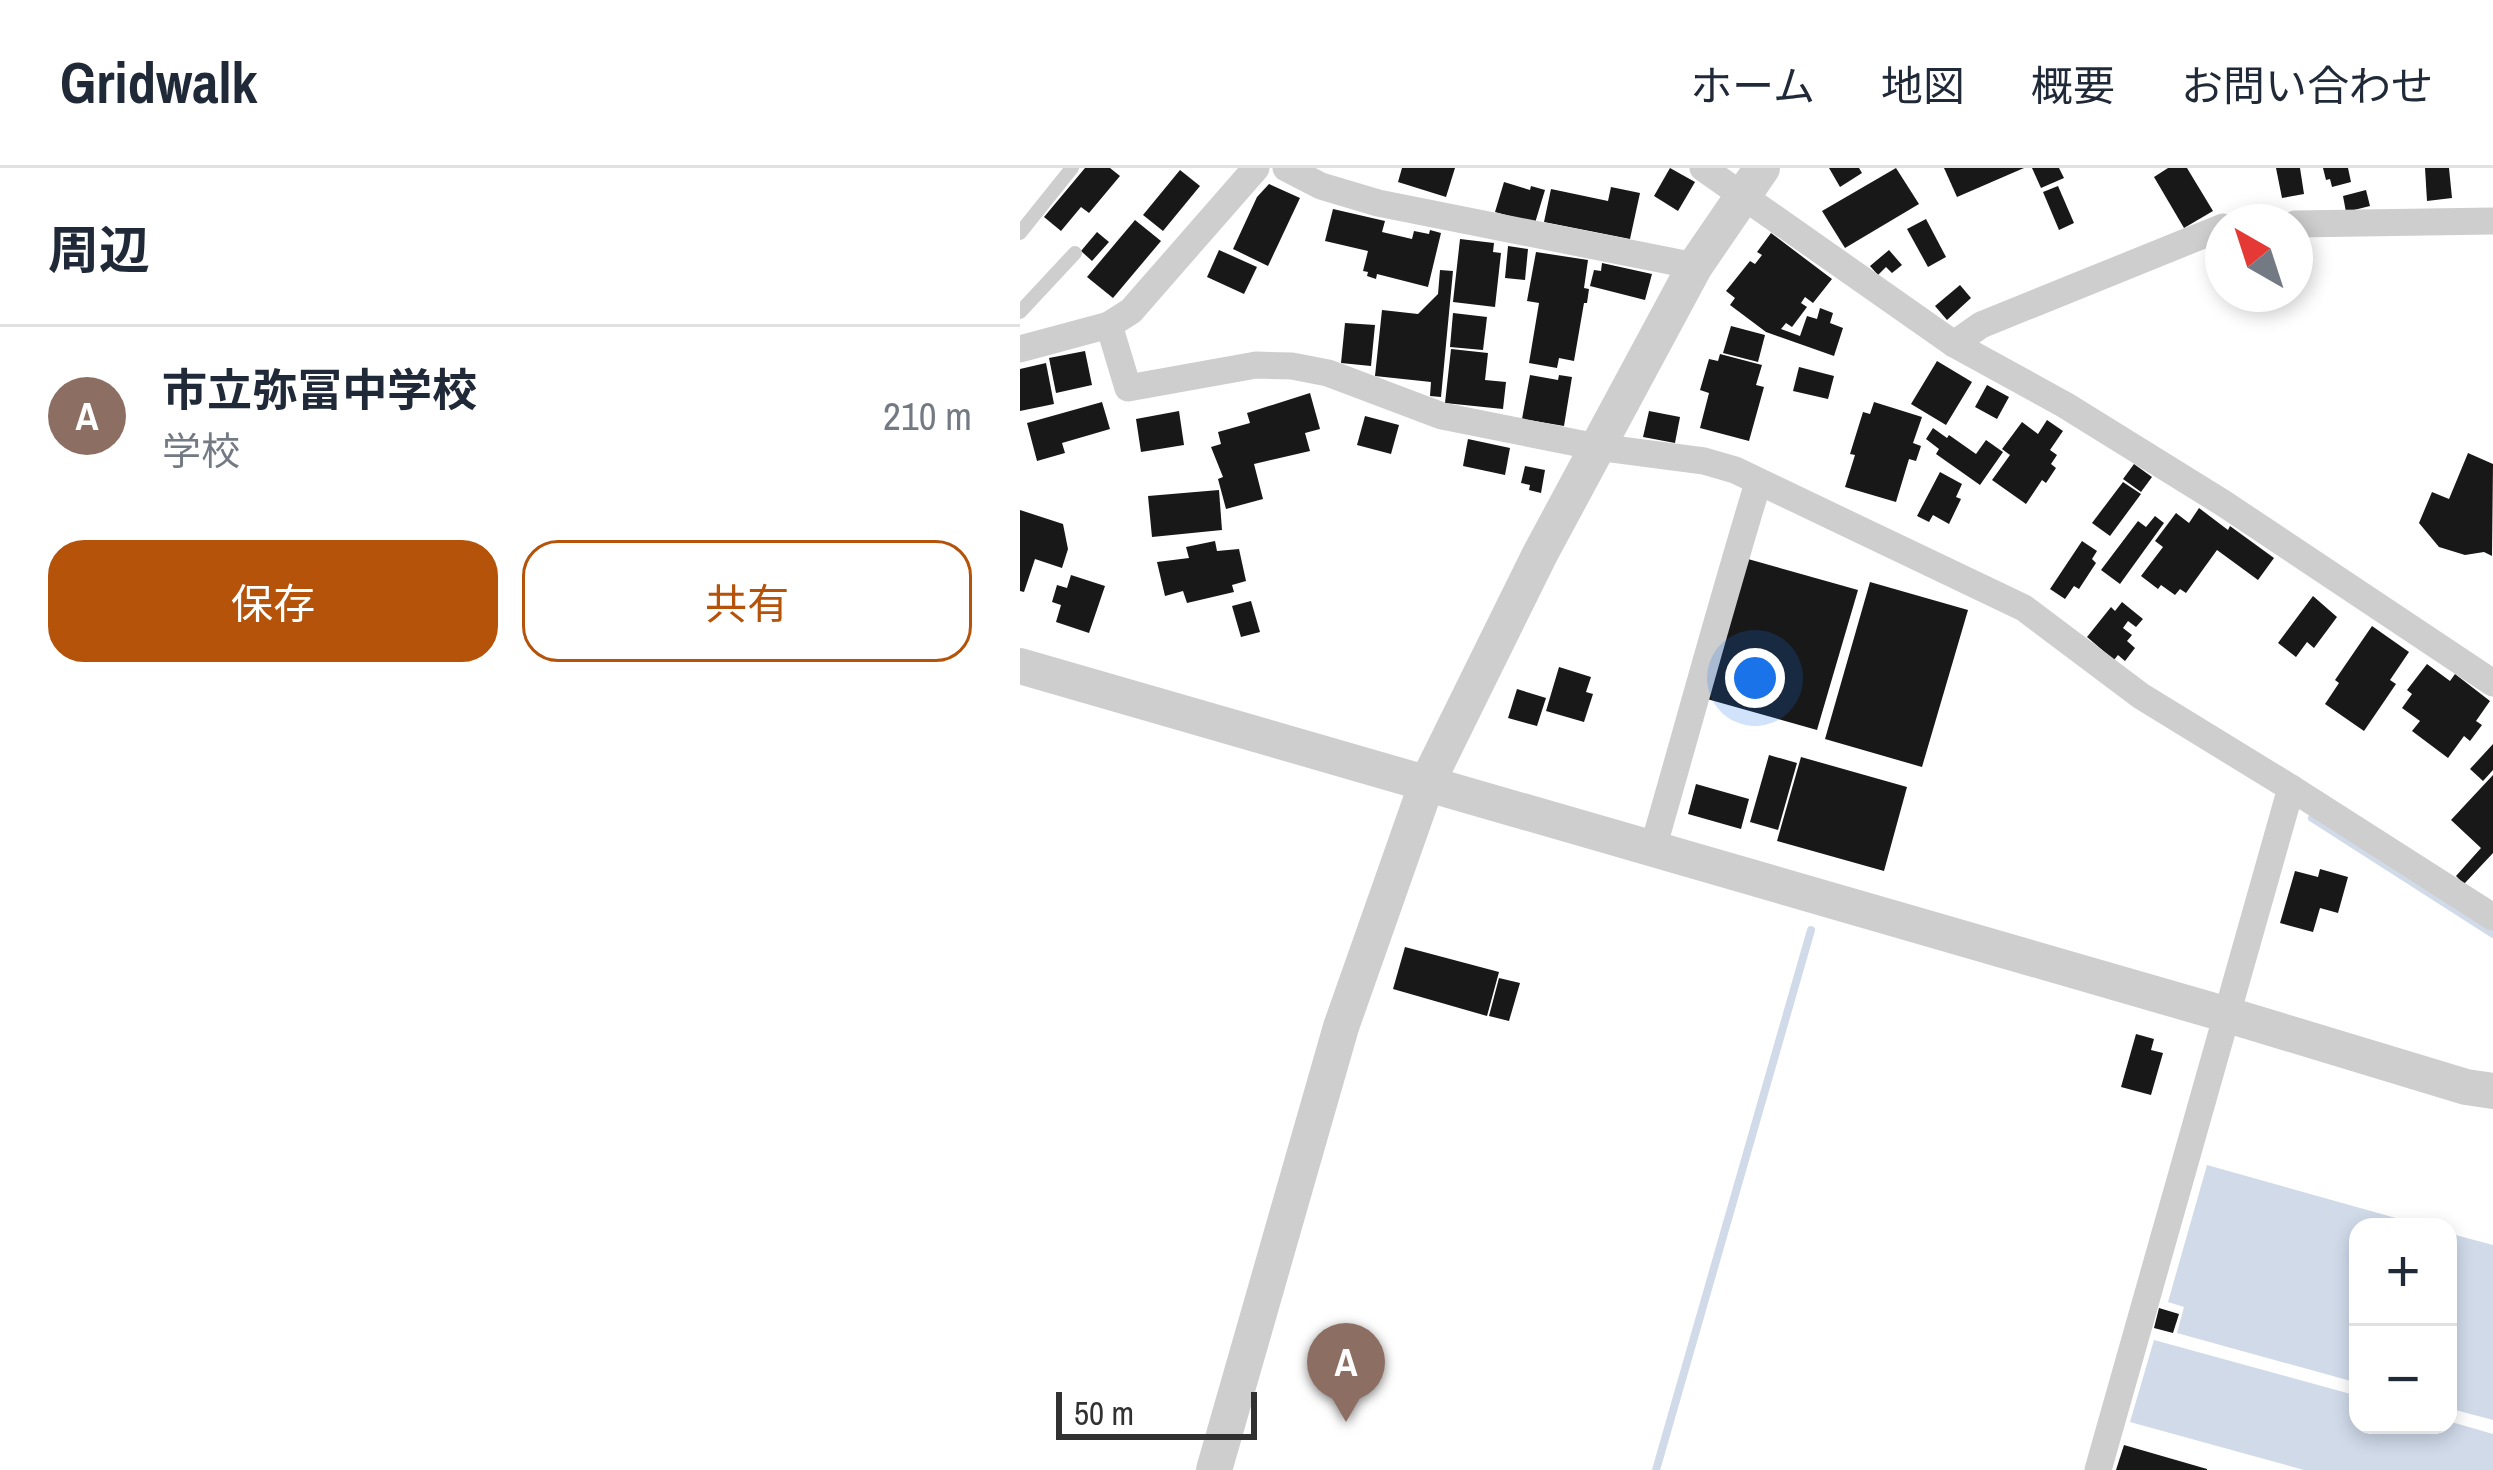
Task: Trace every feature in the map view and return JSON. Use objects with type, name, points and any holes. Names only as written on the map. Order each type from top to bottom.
[{"type":"street","points":[[1286,168],[1321,186],[1378,203],[1695,266]]},
{"type":"street","points":[[1703,168],[1752,182],[1954,344],[2065,405],[2223,503],[2493,682]]},
{"type":"street","points":[[1020,349],[1109,325],[1131,311],[1252,169]]},
{"type":"street","points":[[1214,1470],[1341,1027],[1427,783],[1597,447],[1695,266],[1752,182]]},
{"type":"street","points":[[2313,224],[2493,220]]},
{"type":"street","points":[[1954,344],[1981,325],[2205,234]]},
{"type":"street","points":[[1109,325],[1128,388],[1256,365],[1292,366],[1328,374],[1442,416],[1735,470],[2024,608],[2141,696],[2493,917]]},
{"type":"street","points":[[1653,848],[1758,483]]},
{"type":"street","points":[[1020,666],[2466,1087],[2493,1090]]},
{"type":"street","points":[[2098,1470],[2291,788]]},
{"type":"lane","points":[[1020,233],[1072,168]]},
{"type":"lane","points":[[1020,312],[1075,253]]},
{"type":"water","points":[[2207,1165],[2396,1218],[2349,1218],[2349,1381],[2177,1333],[2184,1307],[2168,1302]]},
{"type":"water","points":[[2457,1235],[2493,1245],[2493,1420],[2457,1410]]},
{"type":"water","points":[[2154,1340],[2349,1394],[2349,1434],[2457,1434],[2457,1424],[2493,1434],[2493,1470],[2304,1470],[2130,1422]]},
{"type":"building","points":[[1085,168],[1110,168],[1120,176],[1089,213],[1081,207],[1061,231],[1044,217]]},
{"type":"building","points":[[1402,168],[1455,168],[1446,197],[1398,182]]},
{"type":"building","points":[[1670,168],[1695,182],[1678,211],[1654,196]]},
{"type":"building","points":[[1829,168],[1859,168],[1862,173],[1840,187]]},
{"type":"building","points":[[1896,168],[1919,204],[1845,248],[1822,211]]},
{"type":"building","points":[[1944,168],[2024,168],[1957,197]]},
{"type":"building","points":[[2032,168],[2059,168],[2064,178],[2041,188]]},
{"type":"building","points":[[2168,168],[2187,168],[2209,204],[2205,216],[2184,228],[2154,177]]},
{"type":"building","points":[[2276,168],[2300,168],[2304,194],[2282,198]]},
{"type":"building","points":[[2323,168],[2348,168],[2351,182],[2332,187]]},
{"type":"building","points":[[2425,168],[2449,168],[2452,198],[2427,201]]},
{"type":"building","points":[[1180,170],[1200,186],[1163,231],[1143,215]]},
{"type":"building","points":[[1504,182],[1545,190],[1535,223],[1495,212]]},
{"type":"building","points":[[1269,184],[1300,198],[1268,266],[1233,249],[1257,197]]},
{"type":"building","points":[[2058,186],[2074,223],[2059,230],[2043,192]]},
{"type":"building","points":[[1611,187],[1640,193],[1630,239],[1544,222],[1551,189],[1608,201]]},
{"type":"building","points":[[2366,190],[2370,206],[2346,212],[2343,196]]},
{"type":"building","points":[[1333,209],[1385,221],[1382,232],[1412,239],[1414,231],[1441,233],[1428,287],[1377,274],[1376,279],[1367,276],[1363,271],[1368,251],[1325,241]]},
{"type":"building","points":[[1926,219],[1946,257],[1928,267],[1907,229]]},
{"type":"building","points":[[1135,220],[1161,241],[1113,298],[1087,277]]},
{"type":"building","points":[[1097,232],[1109,242],[1092,261],[1081,251]]},
{"type":"building","points":[[1771,233],[1832,279],[1813,303],[1805,297],[1801,303],[1807,307],[1792,327],[1786,323],[1781,329],[1800,336],[1807,316],[1817,319],[1820,308],[1833,313],[1830,323],[1843,328],[1834,356],[1766,332],[1730,305],[1735,298],[1726,291],[1750,261],[1755,264],[1762,255],[1757,252]]},
{"type":"building","points":[[1460,239],[1494,243],[1493,252],[1501,253],[1495,307],[1453,302]]},
{"type":"building","points":[[1508,246],[1528,249],[1525,280],[1505,278]]},
{"type":"building","points":[[1219,250],[1257,267],[1244,294],[1207,277]]},
{"type":"building","points":[[1889,250],[1902,265],[1892,273],[1886,267],[1878,275],[1870,266]]},
{"type":"building","points":[[1536,252],[1588,260],[1584,288],[1589,289],[1574,361],[1559,358],[1557,368],[1529,363],[1539,303],[1527,301]]},
{"type":"building","points":[[1602,263],[1652,274],[1645,300],[1590,286],[1594,270],[1601,271]]},
{"type":"building","points":[[1440,270],[1453,271],[1441,397],[1430,396],[1431,382],[1375,376],[1382,310],[1418,314],[1438,294]]},
{"type":"building","points":[[1960,285],[1971,298],[1947,320],[1935,306]]},
{"type":"building","points":[[1453,313],[1487,317],[1483,350],[1450,347]]},
{"type":"building","points":[[1345,323],[1375,325],[1371,366],[1341,363]]},
{"type":"building","points":[[1731,326],[1765,335],[1758,362],[1723,353]]},
{"type":"building","points":[[1451,349],[1488,353],[1485,380],[1506,382],[1503,409],[1445,403]]},
{"type":"building","points":[[1085,351],[1092,385],[1056,393],[1049,358]]},
{"type":"building","points":[[1720,354],[1762,365],[1756,385],[1764,387],[1749,441],[1700,428],[1709,393],[1700,390],[1709,359],[1718,361]]},
{"type":"building","points":[[1937,361],[1972,382],[1946,425],[1911,404]]},
{"type":"building","points":[[1046,363],[1054,404],[1020,411],[1020,369]]},
{"type":"building","points":[[1799,367],[1834,376],[1828,399],[1793,391]]},
{"type":"building","points":[[1530,375],[1558,380],[1559,375],[1572,377],[1564,426],[1522,419]]},
{"type":"building","points":[[1987,385],[2009,397],[1997,419],[1975,407]]},
{"type":"building","points":[[1310,393],[1320,429],[1305,433],[1310,451],[1254,464],[1263,499],[1226,509],[1218,479],[1223,477],[1211,447],[1221,444],[1218,432],[1250,423],[1247,413]]},
{"type":"building","points":[[1102,402],[1110,429],[1062,443],[1065,453],[1037,461],[1027,423]]},
{"type":"building","points":[[1874,402],[1922,417],[1913,443],[1921,446],[1916,461],[1909,459],[1896,502],[1845,487],[1863,412],[1870,414]]},
{"type":"building","points":[[1179,411],[1184,445],[1141,452],[1136,419]]},
{"type":"building","points":[[1649,411],[1680,417],[1675,443],[1643,437]]},
{"type":"building","points":[[1365,416],[1399,425],[1391,454],[1357,445]]},
{"type":"building","points":[[2047,420],[2063,431],[2050,450],[2057,455],[2051,464],[2056,468],[2026,504],[1992,480],[2010,455],[2002,449],[2022,422],[2038,434]]},
{"type":"building","points":[[1933,428],[1976,454],[1986,440],[2003,452],[1980,485],[1936,454],[1939,449],[1926,439]]},
{"type":"building","points":[[1468,439],[1510,448],[1505,475],[1463,466]]},
{"type":"building","points":[[2468,453],[2493,464],[2492,556],[2439,547],[2419,523],[2432,492],[2449,499]]},
{"type":"building","points":[[2134,464],[2152,477],[2141,492],[2123,479]]},
{"type":"building","points":[[1525,466],[1545,470],[1541,493],[1521,483]]},
{"type":"building","points":[[1940,472],[1962,484],[1956,497],[1961,499],[1949,524],[1933,515],[1929,522],[1917,516]]},
{"type":"building","points":[[2123,482],[2141,494],[2110,536],[2092,523]]},
{"type":"building","points":[[1219,490],[1222,530],[1152,537],[1148,496]]},
{"type":"building","points":[[2199,508],[2274,558],[2258,580],[2217,550],[2186,593],[2180,589],[2175,595],[2161,585],[2158,589],[2141,576],[2163,547],[2155,541],[2176,513],[2189,523]]},
{"type":"building","points":[[1020,510],[1063,524],[1068,549],[1062,568],[1035,559],[1024,592],[1020,591]]},
{"type":"building","points":[[2155,516],[2164,523],[2120,584],[2101,570],[2138,521],[2146,527]]},
{"type":"building","points":[[1215,541],[1217,551],[1239,549],[1246,581],[1232,585],[1234,592],[1187,603],[1183,591],[1165,596],[1157,562],[1189,558],[1186,547]]},
{"type":"building","points":[[2082,541],[2097,551],[2092,559],[2096,563],[2079,589],[2074,586],[2065,599],[2050,589]]},
{"type":"building","points":[[1748,559],[1858,590],[1817,730],[1707,699]]},
{"type":"building","points":[[1071,575],[1105,586],[1089,633],[1056,622],[1061,605],[1052,602],[1057,585],[1067,588]]},
{"type":"building","points":[[1870,582],[1968,610],[1922,767],[1825,739]]},
{"type":"building","points":[[2313,596],[2337,617],[2314,648],[2307,642],[2296,657],[2278,643]]},
{"type":"building","points":[[1251,601],[1260,632],[1241,637],[1232,606]]},
{"type":"building","points":[[2122,602],[2143,619],[2136,627],[2128,621],[2123,628],[2132,635],[2127,641],[2135,648],[2125,661],[2118,655],[2114,660],[2087,637],[2111,607],[2115,611]]},
{"type":"building","points":[[2372,626],[2409,652],[2390,680],[2396,684],[2364,731],[2325,704],[2339,683],[2335,680]]},
{"type":"building","points":[[2427,664],[2450,681],[2455,674],[2490,701],[2476,721],[2482,725],[2470,741],[2464,736],[2448,758],[2412,731],[2420,721],[2402,708],[2412,694],[2407,690]]},
{"type":"building","points":[[1559,667],[1591,677],[1586,692],[1593,694],[1584,722],[1546,711]]},
{"type":"building","points":[[1517,689],[1546,698],[1537,726],[1508,718]]},
{"type":"building","points":[[2493,744],[2493,770],[2483,781],[2470,769]]},
{"type":"building","points":[[1769,755],[1797,763],[1778,830],[1750,822]]},
{"type":"building","points":[[1801,757],[1907,787],[1884,871],[1777,841]]},
{"type":"building","points":[[2493,775],[2493,853],[2464,884],[2456,876],[2481,848],[2451,820]]},
{"type":"building","points":[[1696,784],[1749,799],[1741,829],[1688,814]]},
{"type":"building","points":[[2320,869],[2348,877],[2338,913],[2320,908],[2313,932],[2280,923],[2295,871],[2318,877]]},
{"type":"building","points":[[1405,947],[1499,972],[1487,1016],[1393,989]]},
{"type":"building","points":[[1499,978],[1520,983],[1509,1021],[1489,1016]]},
{"type":"building","points":[[2136,1034],[2154,1039],[2151,1050],[2163,1053],[2151,1095],[2121,1087]]},
{"type":"building","points":[[2159,1308],[2179,1314],[2173,1333],[2154,1328]]},
{"type":"building","points":[[2124,1445],[2207,1469],[2207,1470],[2116,1470]]},
{"type":"waterway","points":[[2312,818],[2493,934]]},
{"type":"waterway","points":[[1656,1470],[1811,930]]},
{"type":"place","name":"市立弥冨中学校","points":[[1346,1422]]}]
